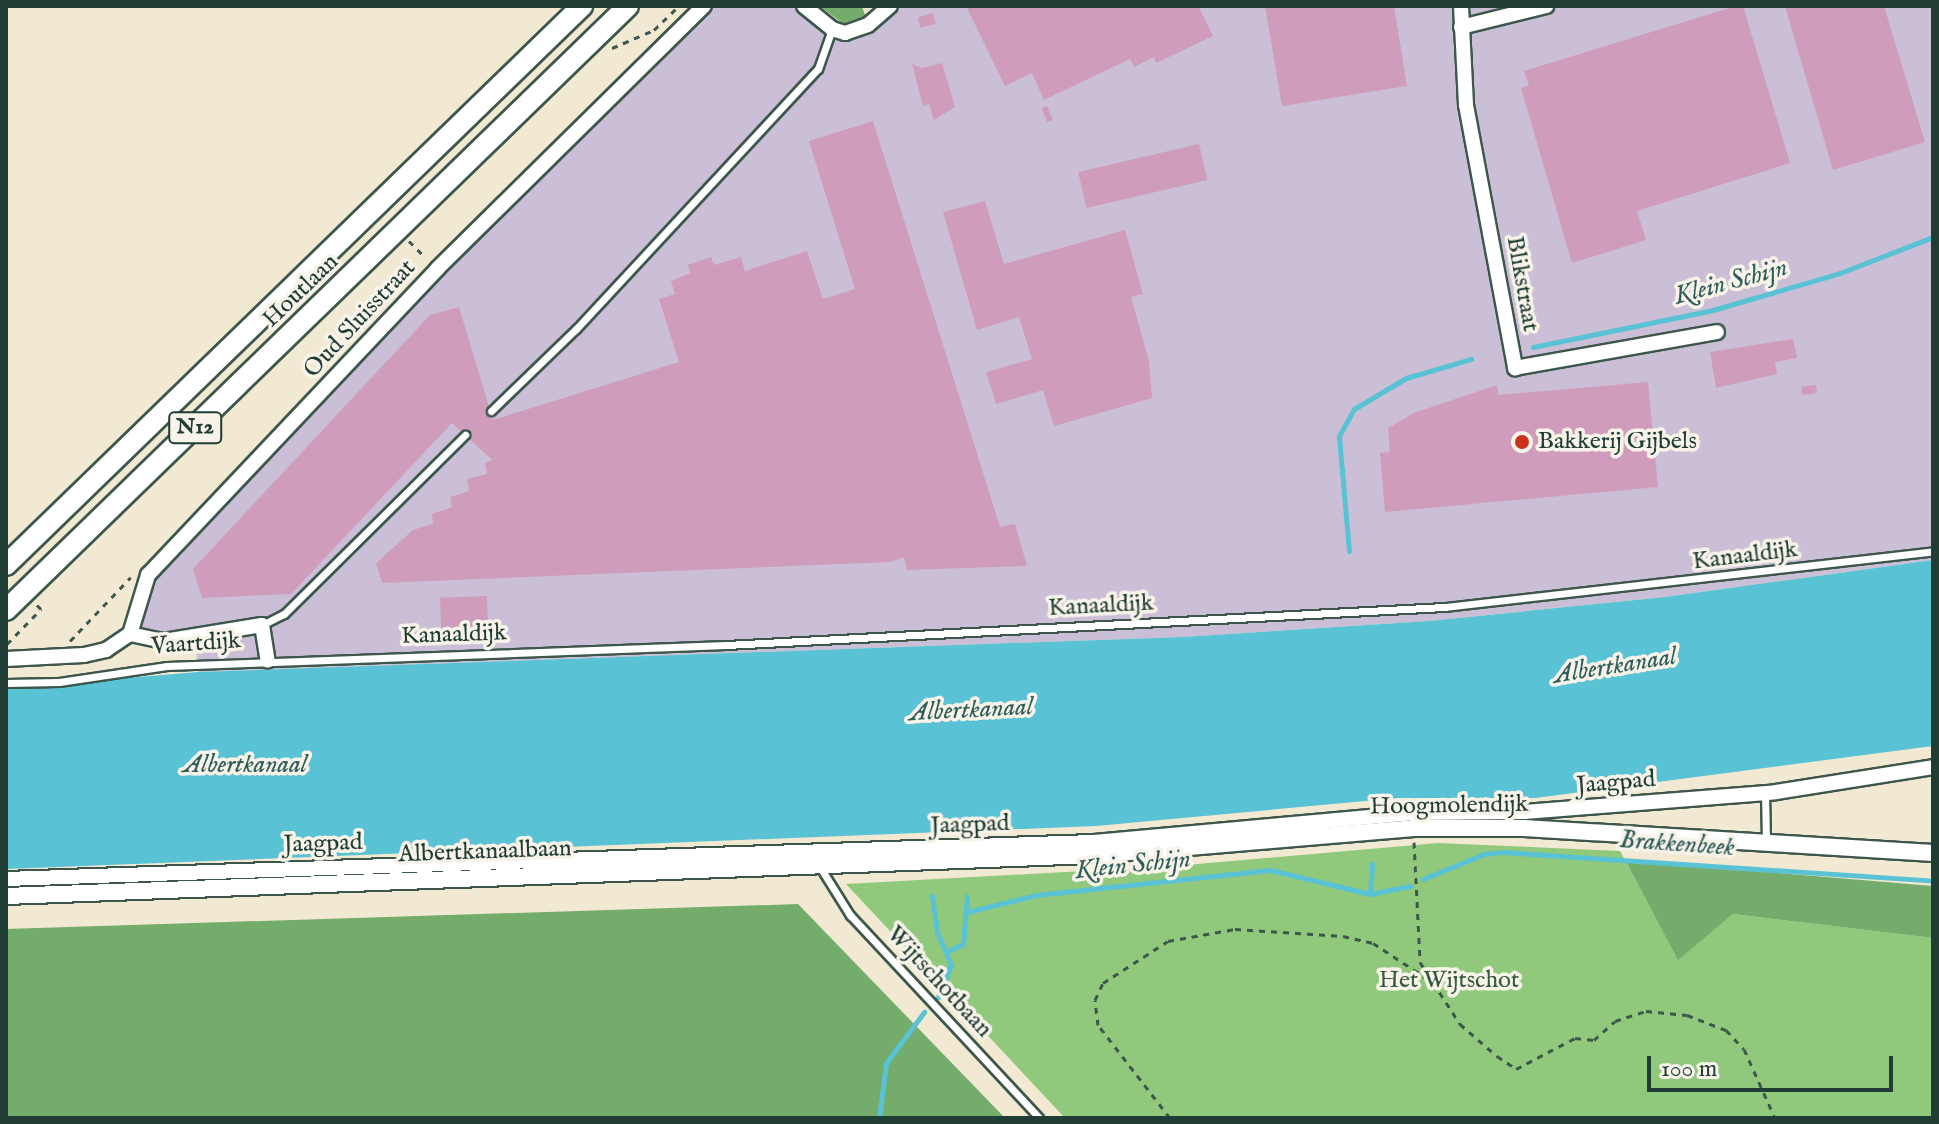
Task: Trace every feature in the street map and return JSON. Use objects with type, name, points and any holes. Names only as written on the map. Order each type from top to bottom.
[{"type":"main road","name":"Houtlaan","points":[[6,565],[582,6]]},
{"type":"main road","name":"Houtlaan","points":[[6,610],[628,6]]},
{"type":"street","name":"Oud Sluisstraat","points":[[130,634],[148,575],[437,269],[704,6]]},
{"type":"street","points":[[804,6],[832,29],[856,30],[890,6]]},
{"type":"street","name":"Blikstraat","points":[[1461,6],[1466,105],[1515,368],[1717,332]]},
{"type":"street","points":[[1461,27],[1546,6]]},
{"type":"street","name":"Vaartdijk","points":[[130,634],[164,641],[262,625],[268,661]]},
{"type":"street","points":[[6,659],[106,650],[130,634]]},
{"type":"street","name":"Jaagpad","points":[[6,879],[1094,842],[1414,813],[1524,812],[1765,793],[1933,767]]},
{"type":"street","name":"Hoogmolendijk","points":[[966,861],[1094,855],[1414,828],[1524,828],[1933,853]]},
{"type":"street","name":"Albertkanaalbaan","points":[[6,896],[966,861]]},
{"type":"lane","points":[[491,411],[576,329],[818,69],[832,29]]},
{"type":"lane","points":[[262,625],[284,614],[465,435]]},
{"type":"lane","name":"Kanaaldijk","points":[[268,661],[726,645],[1445,607],[1683,584],[1933,551]]},
{"type":"lane","name":"Vaartdijk","points":[[6,683],[268,661]]},
{"type":"lane","points":[[1765,793],[1766,842]]},
{"type":"lane","name":"Wijtschotbaan","points":[[819,866],[850,915],[1039,1118]]},
{"type":"path","points":[[409,241],[430,262]]},
{"type":"path","points":[[7,644],[41,609],[36,604]]},
{"type":"path","points":[[1414,828],[1420,962],[1460,1024],[1516,1069],[1575,1038],[1594,1040],[1615,1021],[1646,1011],[1687,1015],[1726,1030],[1744,1049],[1775,1118]]},
{"type":"path","points":[[1170,1118],[1098,1025],[1095,1000],[1103,983],[1168,941],[1235,929],[1343,936],[1373,943],[1431,981]]},
{"type":"shaded area","points":[[704,6],[804,6],[845,33],[890,6],[1933,6],[1933,560],[1665,597],[1429,621],[1182,637],[198,672],[195,636],[130,634],[140,590],[405,305]]},
{"type":"green space","points":[[820,6],[862,6],[866,18],[846,26]]},
{"type":"green space","name":"Het Wijtschot","points":[[1438,843],[1620,851],[1678,959],[1733,914],[1933,938],[1933,1118],[1065,1118],[846,884],[1174,866]]},
{"type":"green space","points":[[1625,860],[1933,886],[1933,938],[1733,914],[1678,960]]},
{"type":"green space","points":[[798,904],[1005,1118],[6,1118],[6,929]]},
{"type":"water","name":"Albertkanaal","points":[[1933,560],[1933,746],[1535,798],[1398,798],[1096,826],[6,869],[6,688],[198,672],[1182,637],[1429,621],[1665,597]]},
{"type":"building","points":[[966,6],[1198,6],[1213,36],[1156,63],[1154,57],[1134,67],[1130,59],[1044,100],[1032,73],[1005,86]]},
{"type":"building","points":[[1265,6],[1394,6],[1407,86],[1282,106]]},
{"type":"building","points":[[1743,6],[1790,163],[1637,211],[1646,240],[1572,263],[1521,88],[1529,85],[1524,71]]},
{"type":"building","points":[[1785,6],[1884,6],[1925,142],[1833,170]]},
{"type":"building","points":[[933,13],[936,24],[920,28],[918,17]]},
{"type":"building","points":[[942,63],[955,107],[934,120],[929,104],[923,106],[912,64],[922,68]]},
{"type":"building","points":[[1047,106],[1053,120],[1047,122],[1041,108]]},
{"type":"building","points":[[873,121],[1000,527],[1015,524],[1027,566],[907,570],[904,557],[890,562],[382,583],[376,563],[413,530],[433,524],[432,514],[452,507],[450,497],[469,491],[467,479],[487,474],[485,463],[492,460],[452,423],[291,594],[202,598],[193,569],[430,315],[459,307],[493,420],[679,362],[659,299],[675,294],[671,281],[690,273],[688,265],[711,257],[714,265],[741,257],[745,271],[807,251],[823,299],[855,289],[809,141]]},
{"type":"building","points":[[1199,144],[1207,180],[1087,208],[1078,172]]},
{"type":"building","points":[[985,201],[1004,264],[1125,230],[1143,294],[1131,297],[1149,361],[1152,398],[1054,426],[1043,390],[996,404],[986,372],[1032,359],[1019,317],[977,330],[943,212]]},
{"type":"building","points":[[1793,339],[1797,358],[1775,362],[1777,374],[1716,388],[1710,352]]},
{"type":"building","name":"Bakkerij Gijbels","points":[[1648,382],[1658,487],[1385,512],[1380,453],[1390,452],[1388,428],[1414,413],[1497,385],[1498,395]]},
{"type":"building","points":[[1816,385],[1817,393],[1802,395],[1801,387]]},
{"type":"building","points":[[487,596],[488,626],[441,628],[440,598]]},
{"type":"waterway","name":"Klein Schijn","points":[[1533,347],[1713,310],[1840,273],[1933,237]]},
{"type":"waterway","name":"Klein Schijn","points":[[1349,551],[1339,436],[1354,409],[1406,378],[1471,359]]},
{"type":"waterway","name":"Brakkenbeek","points":[[1423,879],[1484,854],[1502,852],[1933,881]]},
{"type":"waterway","name":"Klein Schijn","points":[[967,912],[1036,895],[1270,870],[1370,894],[1372,864]]},
{"type":"waterway","name":"Brakkenbeek","points":[[1370,894],[1410,886]]},
{"type":"waterway","points":[[932,896],[937,932],[951,965],[938,997]]},
{"type":"waterway","name":"Klein Schijn","points":[[948,951],[963,944],[967,896]]},
{"type":"waterway","name":"Klein Schijn","points":[[879,1118],[886,1063],[924,1012]]},
{"type":"place","name":"Bakkerij Gijbels","points":[[1522,442]]}]
